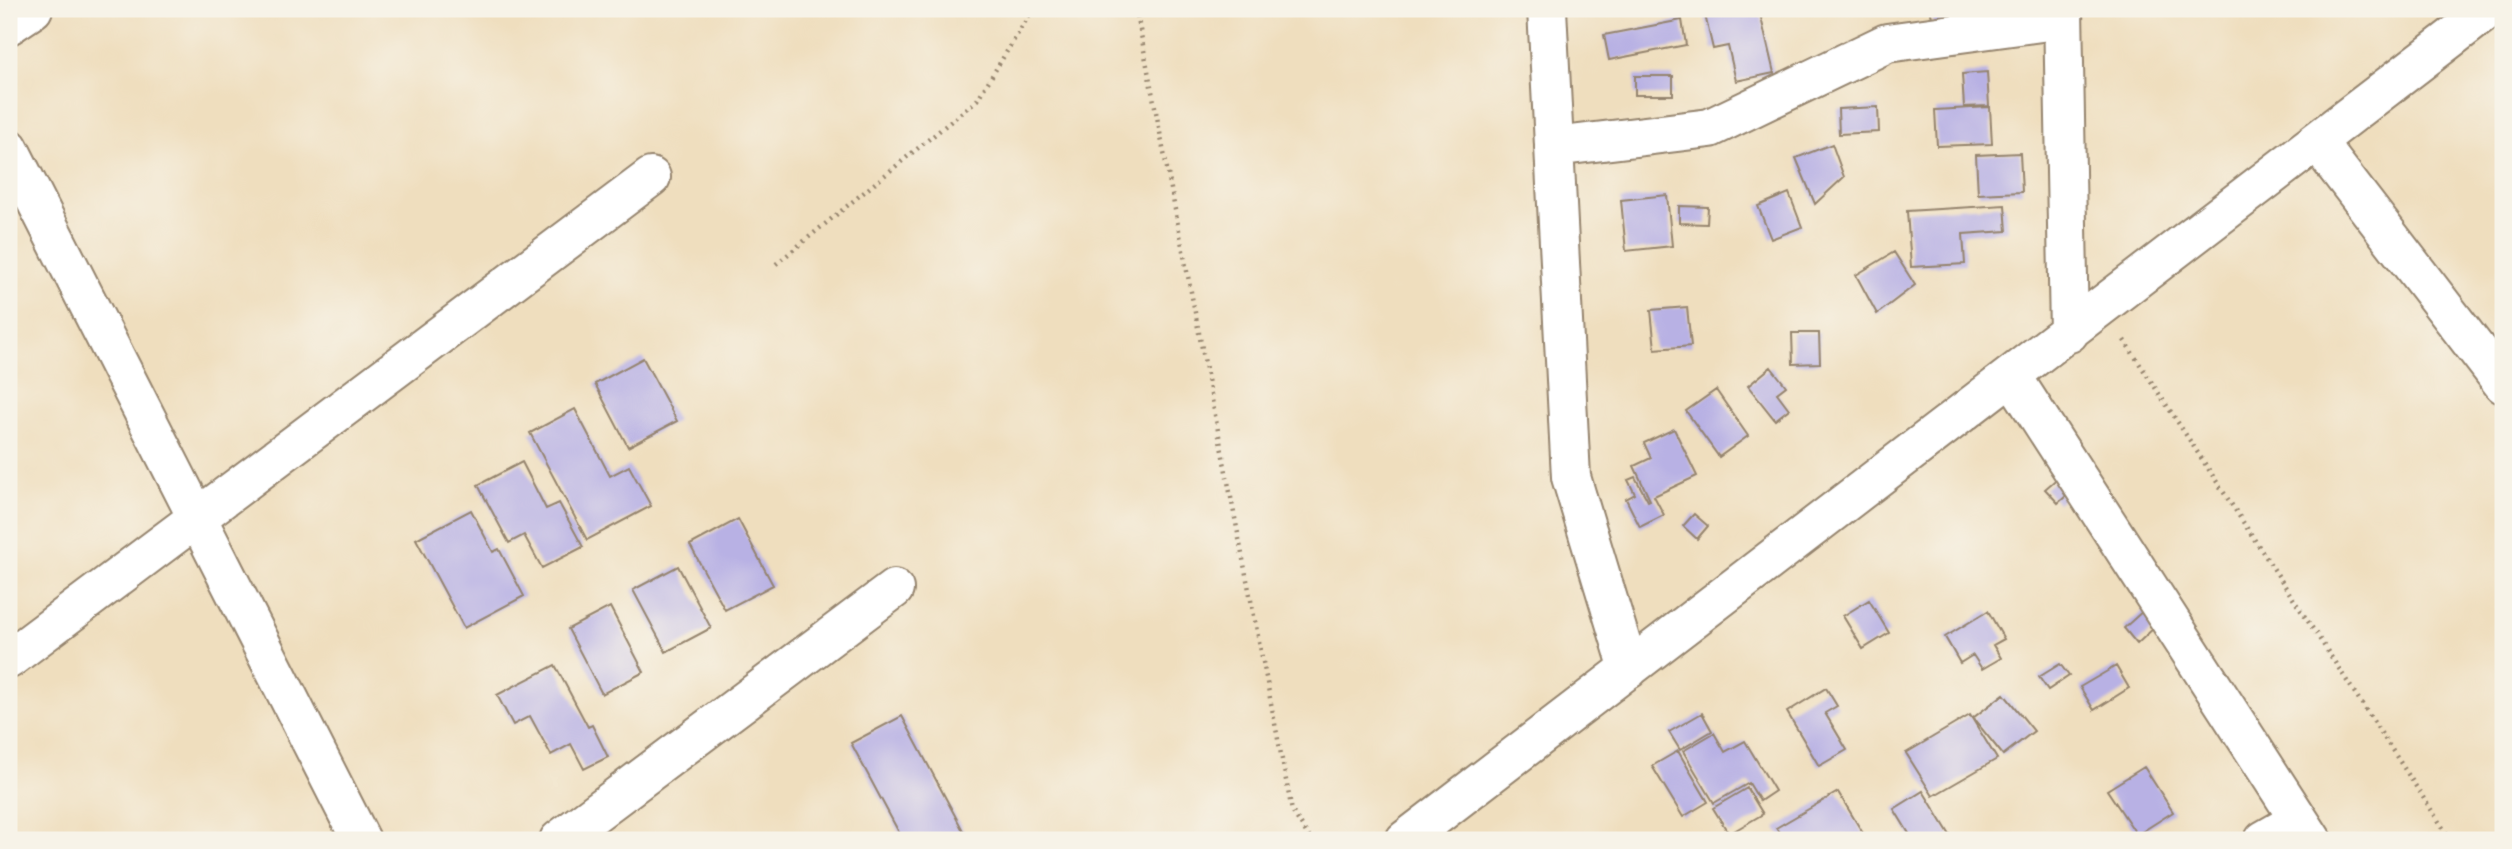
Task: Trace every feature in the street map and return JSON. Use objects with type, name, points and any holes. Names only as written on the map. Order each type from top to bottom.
[{"type":"street","points":[[9,25],[33,9]]},
{"type":"street","points":[[1547,9],[1571,477],[1629,669]]},
{"type":"street","points":[[1405,840],[2318,143],[2489,9]]},
{"type":"street","points":[[1554,147],[1710,128],[1887,43],[2063,14],[2069,333]]},
{"type":"street","points":[[2318,143],[2503,384]]},
{"type":"street","points":[[9,148],[361,840]]},
{"type":"street","points":[[9,659],[651,177]]},
{"type":"street","points":[[2012,376],[2305,830],[2264,840]]},
{"type":"street","points":[[559,840],[894,589]]},
{"type":"path","points":[[776,264],[977,100],[1033,9]]},
{"type":"path","points":[[1136,9],[1292,811],[1311,840]]},
{"type":"path","points":[[2103,307],[2451,840]]},
{"type":"building","points":[[1719,9],[1759,9],[1774,73],[1736,81],[1728,46],[1713,49],[1705,15],[1720,12]]},
{"type":"building","points":[[1930,9],[1977,9],[1979,16],[1934,26]]},
{"type":"building","points":[[1682,20],[1686,45],[1609,60],[1604,35]]},
{"type":"building","points":[[1987,72],[1989,106],[1964,107],[1962,74]]},
{"type":"building","points":[[1635,76],[1673,76],[1673,95],[1635,95]]},
{"type":"building","points":[[1878,107],[1879,132],[1839,134],[1838,109]]},
{"type":"building","points":[[1990,107],[1992,144],[1937,146],[1935,110]]},
{"type":"building","points":[[1832,144],[1844,177],[1815,204],[1796,158]]},
{"type":"building","points":[[2020,153],[2022,192],[1978,194],[1976,155]]},
{"type":"building","points":[[1789,193],[1802,227],[1771,239],[1758,206]]},
{"type":"building","points":[[1667,195],[1672,246],[1626,251],[1621,200]]},
{"type":"building","points":[[2005,205],[2007,231],[1963,234],[1965,264],[1911,267],[1907,211]]},
{"type":"building","points":[[1679,206],[1708,207],[1707,224],[1679,223]]},
{"type":"building","points":[[1894,252],[1915,285],[1877,314],[1856,275]]},
{"type":"building","points":[[1687,307],[1691,346],[1655,349],[1651,310]]},
{"type":"building","points":[[1792,333],[1819,333],[1820,363],[1793,364]]},
{"type":"building","points":[[643,358],[677,421],[628,447],[595,384]]},
{"type":"building","points":[[1771,367],[1786,386],[1777,393],[1789,409],[1775,420],[1748,386]]},
{"type":"building","points":[[1716,390],[1748,436],[1719,457],[1686,411]]},
{"type":"building","points":[[575,409],[610,476],[629,466],[651,506],[587,540],[530,433]]},
{"type":"building","points":[[1674,429],[1697,476],[1654,496],[1664,515],[1640,527],[1626,499],[1635,494],[1628,480],[1635,477],[1648,501],[1650,500],[1634,466],[1651,458],[1644,443]]},
{"type":"building","points":[[522,462],[546,509],[559,503],[583,547],[542,568],[524,535],[509,543],[478,485]]},
{"type":"building","points":[[2060,476],[2073,490],[2058,503],[2045,489]]},
{"type":"building","points":[[471,510],[493,552],[499,549],[524,596],[464,628],[416,539]]},
{"type":"building","points":[[1694,514],[1708,526],[1697,539],[1683,526]]},
{"type":"building","points":[[738,519],[773,585],[725,610],[690,545]]},
{"type":"building","points":[[678,566],[711,628],[666,652],[633,590]]},
{"type":"building","points":[[1869,600],[1889,633],[1863,649],[1843,616]]},
{"type":"building","points":[[610,607],[644,672],[602,694],[568,629]]},
{"type":"building","points":[[2144,610],[2157,625],[2137,644],[2124,628]]},
{"type":"building","points":[[1988,611],[2004,639],[1993,645],[2001,658],[1982,669],[1973,655],[1960,663],[1945,637]]},
{"type":"building","points":[[2060,664],[2069,676],[2048,690],[2039,677]]},
{"type":"building","points":[[555,665],[588,727],[592,725],[608,757],[584,769],[571,744],[551,755],[530,716],[513,725],[497,695]]},
{"type":"building","points":[[2116,666],[2129,688],[2094,710],[2080,687]]},
{"type":"building","points":[[1826,688],[1837,706],[1825,713],[1847,750],[1819,766],[1787,712]]},
{"type":"building","points":[[2004,694],[2034,731],[2003,755],[1973,718]]},
{"type":"building","points":[[1702,713],[1712,731],[1680,750],[1669,732]]},
{"type":"building","points":[[1970,715],[1997,759],[1933,796],[1906,753]]},
{"type":"building","points":[[902,716],[968,840],[903,840],[851,743]]},
{"type":"building","points":[[1714,733],[1725,752],[1745,741],[1775,791],[1760,801],[1749,783],[1714,803],[1683,751]]},
{"type":"building","points":[[1678,751],[1708,802],[1683,817],[1652,766]]},
{"type":"building","points":[[2144,767],[2173,812],[2137,835],[2107,790]]},
{"type":"building","points":[[1747,788],[1763,814],[1729,834],[1713,808]]},
{"type":"building","points":[[1923,791],[1953,840],[1913,840],[1894,809]]},
{"type":"building","points":[[1838,792],[1867,840],[1784,840],[1776,828]]}]
